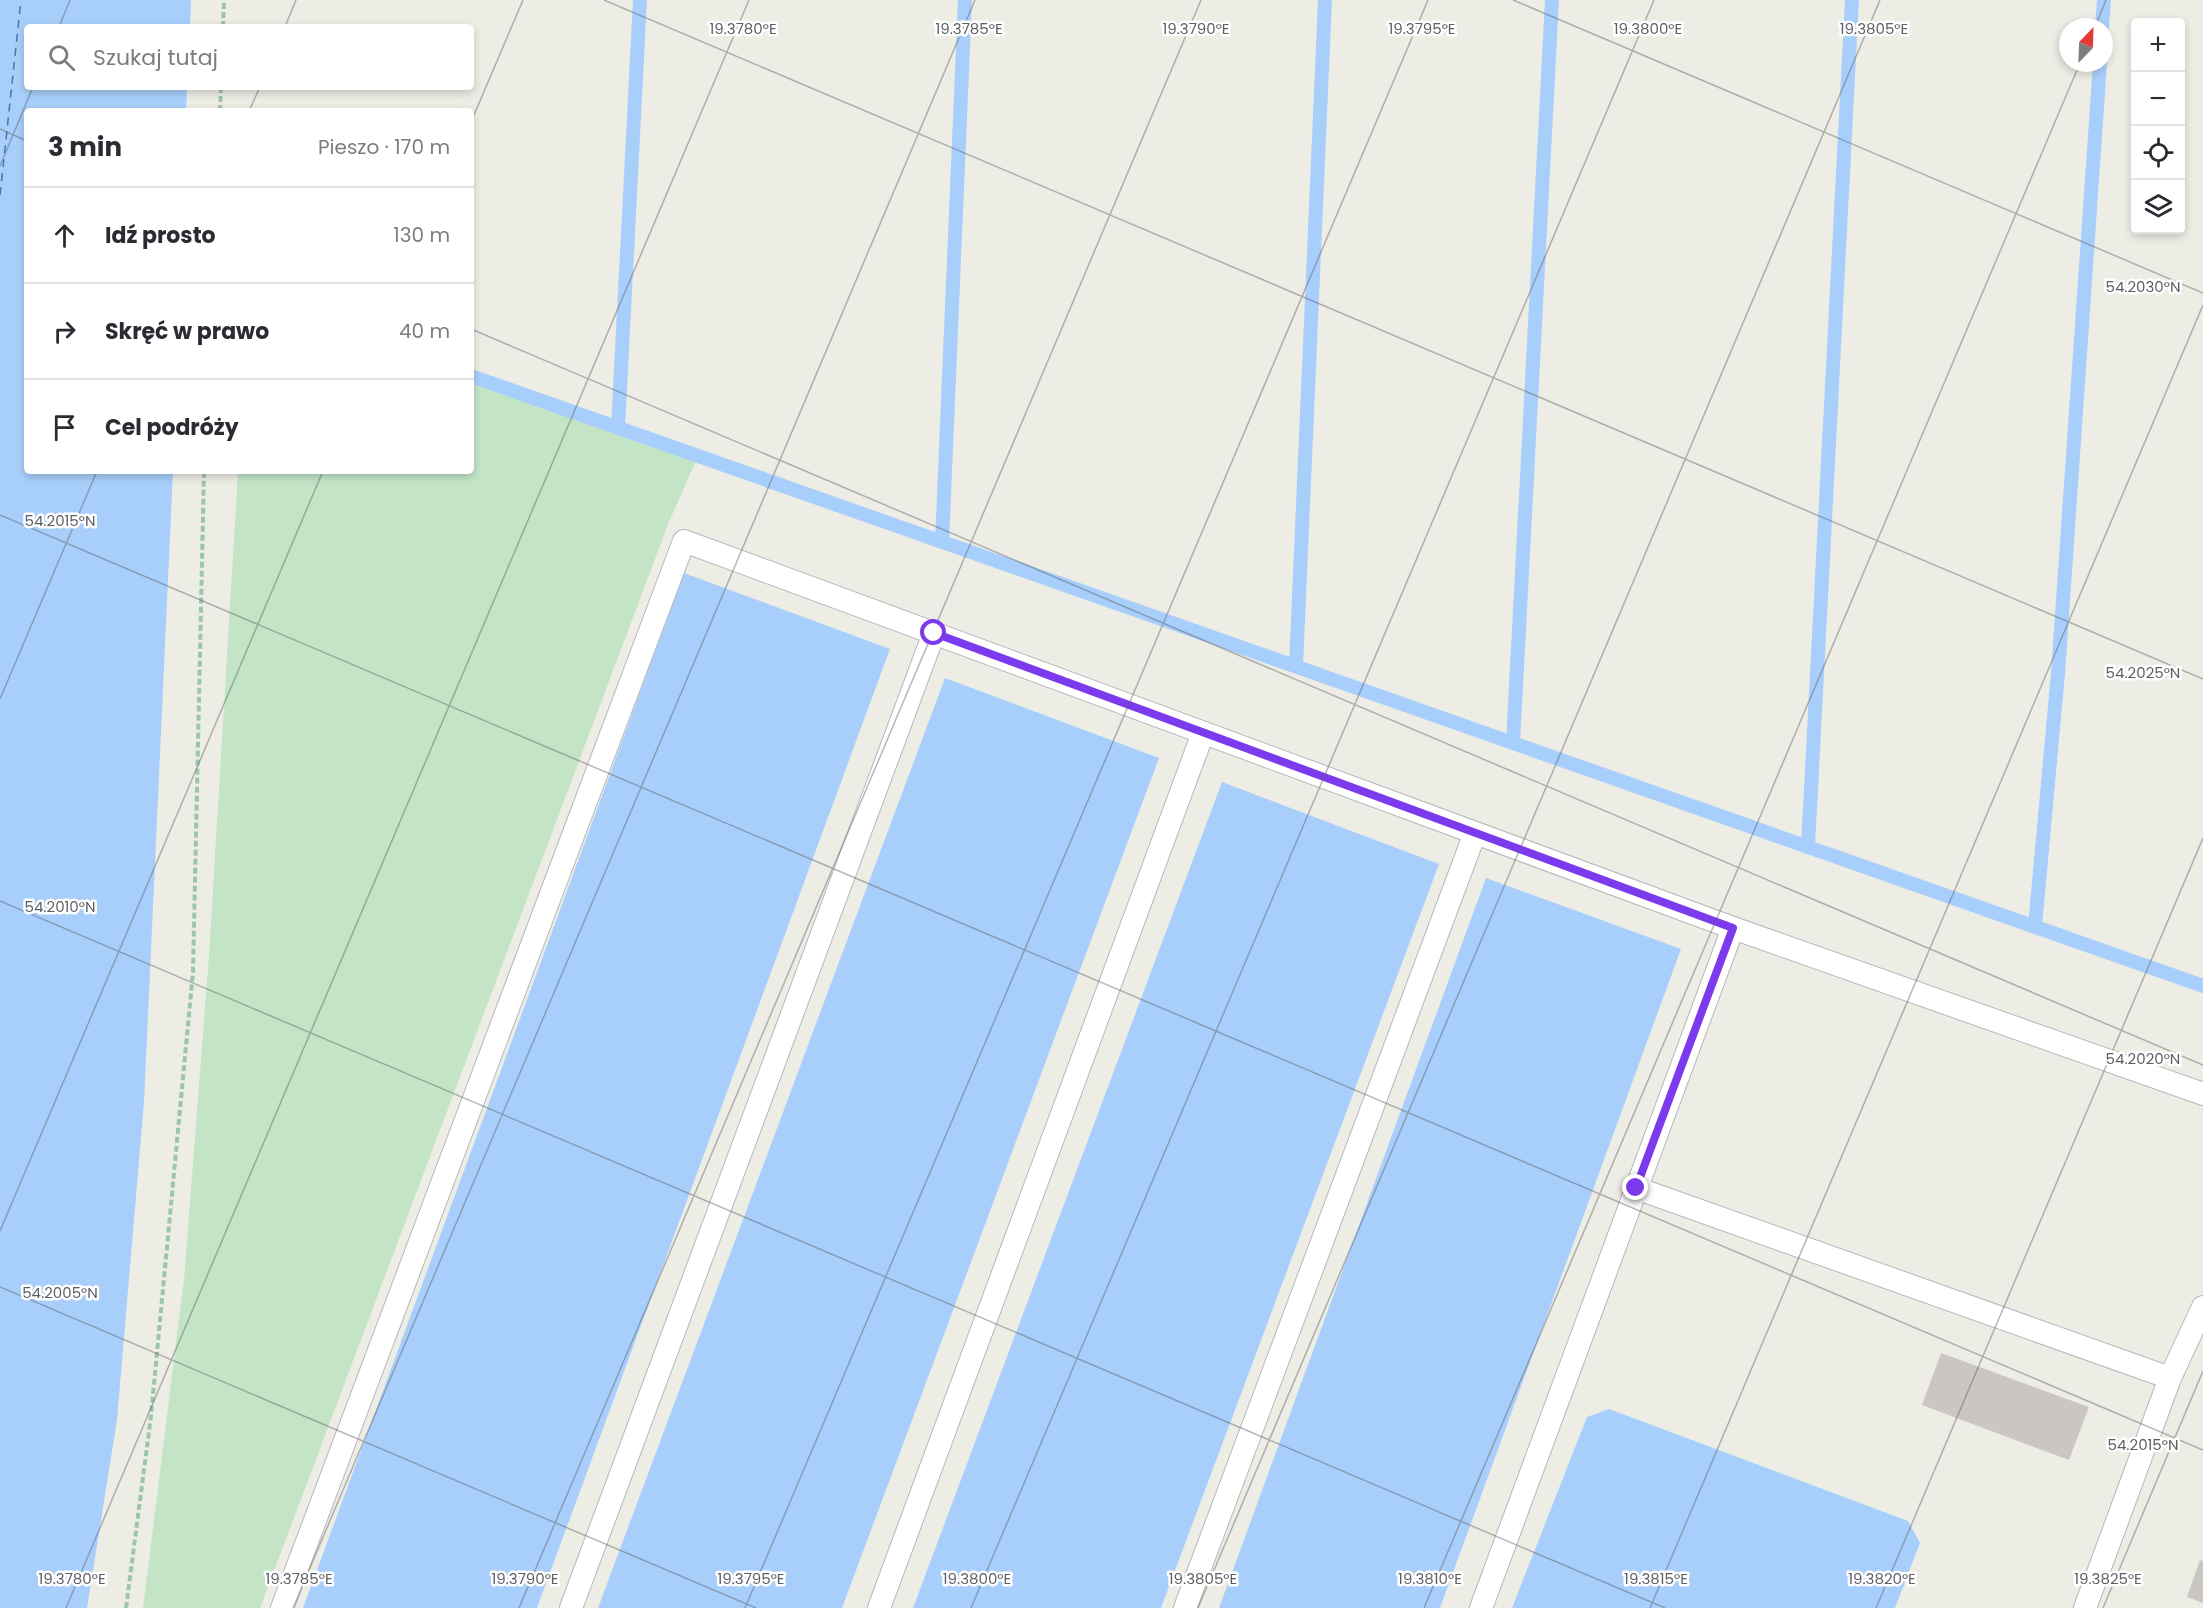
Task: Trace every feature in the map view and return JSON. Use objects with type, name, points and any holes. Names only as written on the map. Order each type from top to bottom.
[{"type":"lane","points":[[282,1608],[684,541],[1733,928],[2203,1094]]},
{"type":"lane","points":[[571,1608],[934,633]]},
{"type":"lane","points":[[879,1608],[1203,733]]},
{"type":"lane","points":[[1185,1608],[1475,833]]},
{"type":"lane","points":[[1481,1608],[1733,928]]},
{"type":"lane","points":[[1636,1188],[2170,1378]]},
{"type":"lane","points":[[2085,1608],[2170,1378],[2203,1307]]},
{"type":"path","points":[[223,24],[224,0]]},
{"type":"path","points":[[220,108],[221,90]]},
{"type":"path","points":[[126,1608],[151,1416],[194,972],[204,474]]},
{"type":"green space","points":[[474,377],[698,456],[669,522],[260,1608],[143,1608],[184,1279],[209,956],[238,474],[474,474]]},
{"type":"water","points":[[0,0],[191,0],[190,24],[24,24],[24,90],[187,90],[186,108],[24,108],[24,474],[173,474],[144,1102],[117,1420],[87,1608],[0,1608]]},
{"type":"water","points":[[684,573],[890,649],[537,1608],[303,1608]]},
{"type":"water","points":[[945,678],[1159,758],[842,1608],[598,1608]]},
{"type":"water","points":[[1222,782],[1439,864],[1161,1608],[913,1608]]},
{"type":"water","points":[[1486,878],[1681,949],[1440,1608],[1219,1608]]},
{"type":"water","points":[[1609,1409],[1908,1521],[1920,1543],[1895,1608],[1512,1608],[1587,1417]]},
{"type":"building","points":[[1941,1353],[2089,1407],[2069,1460],[1922,1405]]},
{"type":"building","points":[[2200,1560],[2203,1561],[2203,1603],[2187,1597]]},
{"type":"waterway","points":[[618,428],[640,0]]},
{"type":"waterway","points":[[942,542],[965,0]]},
{"type":"waterway","points":[[1296,666],[1325,0]]},
{"type":"waterway","points":[[1513,743],[1552,0]]},
{"type":"waterway","points":[[1808,847],[1852,0]]},
{"type":"waterway","points":[[2103,18],[2104,0]]},
{"type":"waterway","points":[[2035,926],[2058,673],[2099,72]]},
{"type":"waterway","points":[[474,377],[2203,986]]},
{"type":"ferry route","points":[[0,195],[21,0]]},
{"type":"route","points":[[934,633],[1733,928],[1636,1188]]}]
